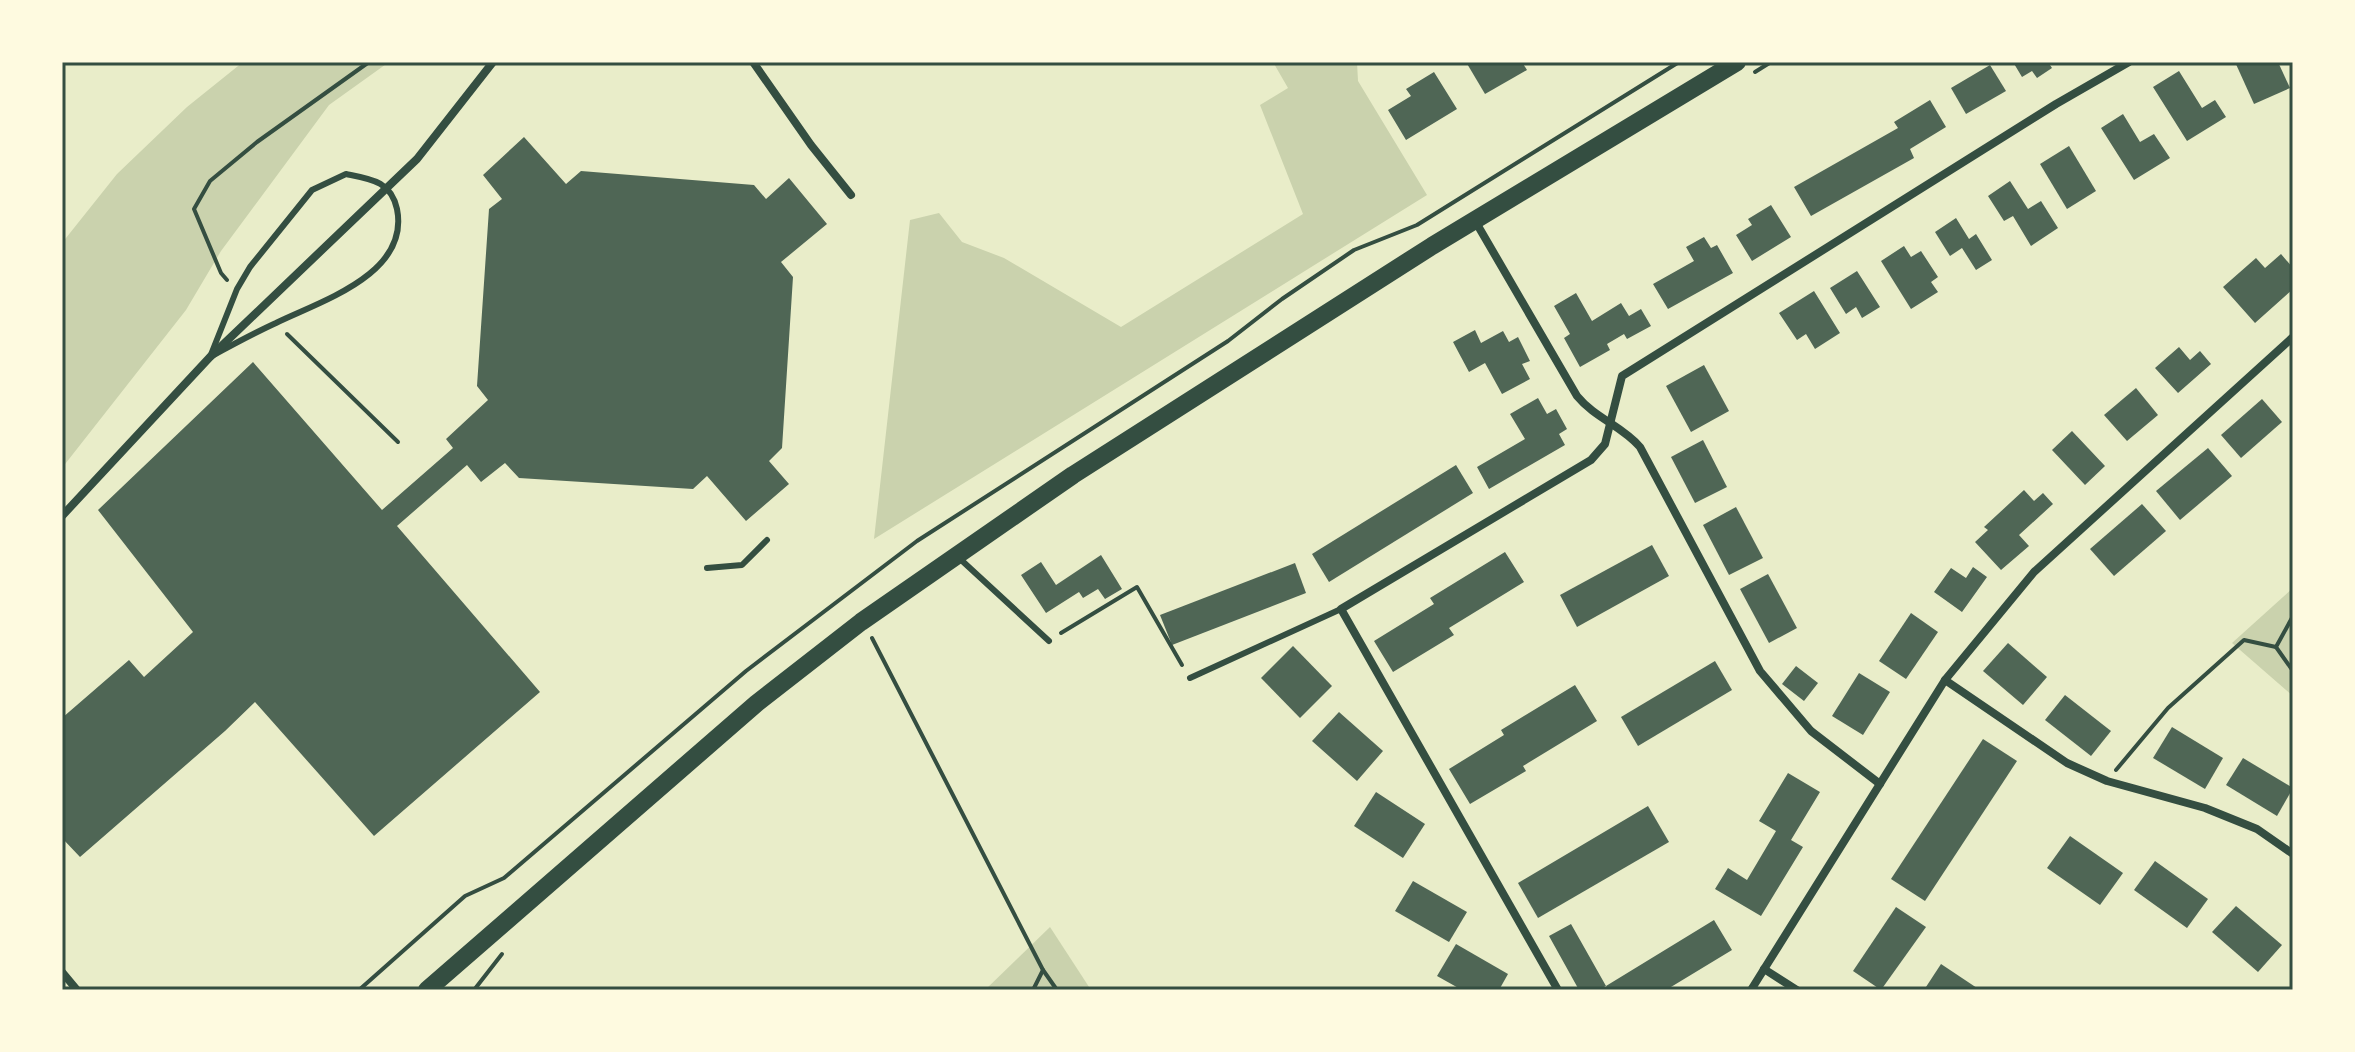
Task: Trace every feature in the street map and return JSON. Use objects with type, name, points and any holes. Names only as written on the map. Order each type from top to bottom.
[{"type":"main road","points":[[427,990],[757,703],[866,630],[956,555],[1086,467],[1474,219],[1741,70]]},
{"type":"street","points":[[62,516],[210,357],[417,159],[493,62]]},
{"type":"street","points":[[753,62],[811,145],[851,195]]},
{"type":"street","points":[[1558,990],[1341,609],[1591,460],[1605,444],[1622,376],[2056,104],[2129,62]]},
{"type":"street","points":[[1474,219],[1577,396],[1588,409],[1628,433],[1640,447],[1760,671],[1811,731],[1880,784]]},
{"type":"street","points":[[1751,990],[1945,680],[2034,572],[2293,337]]},
{"type":"street","points":[[1945,680],[2067,763],[2107,781],[2218,813],[2257,829],[2293,854]]},
{"type":"street","points":[[1764,969],[1797,990]]},
{"type":"street","points":[[62,972],[77,990]]},
{"type":"lane","points":[[346,174],[379,180],[388,188],[395,200],[398,234],[391,251],[370,272],[347,291],[210,357],[237,289],[250,267],[312,190],[346,174]]},
{"type":"lane","points":[[707,568],[742,565],[767,540]]},
{"type":"lane","points":[[956,555],[1049,641]]},
{"type":"lane","points":[[1190,678],[1341,609]]},
{"type":"path","points":[[237,289],[221,273],[194,209],[210,181],[257,142],[369,62]]},
{"type":"path","points":[[1741,70],[1771,62]]},
{"type":"path","points":[[276,323],[398,442]]},
{"type":"path","points":[[1049,641],[1137,587],[1190,678]]},
{"type":"path","points":[[2276,647],[2293,616]]},
{"type":"path","points":[[860,646],[866,630]]},
{"type":"path","points":[[866,630],[1043,970],[1057,990]]},
{"type":"path","points":[[2107,781],[2168,708],[2244,640],[2276,647],[2293,671]]},
{"type":"path","points":[[474,990],[507,947]]},
{"type":"path","points":[[1033,990],[1043,970]]},
{"type":"green space","points":[[243,62],[389,62],[329,105],[221,251],[186,310],[62,468],[62,243],[117,174],[187,107]]},
{"type":"green space","points":[[1273,62],[1357,62],[1358,81],[1427,195],[874,539],[910,220],[939,213],[962,242],[1004,258],[1121,327],[1303,214],[1260,105],[1288,88]]},
{"type":"green space","points":[[2293,588],[2293,696],[2232,643]]},
{"type":"green space","points":[[1050,927],[1091,990],[985,990]]},
{"type":"building","points":[[1466,62],[1522,62],[1527,70],[1485,94]]},
{"type":"building","points":[[2013,62],[2048,62],[2052,68],[2037,78],[2032,71],[2022,77]]},
{"type":"building","points":[[2235,62],[2278,62],[2290,88],[2254,104]]},
{"type":"building","points":[[1990,65],[2006,91],[1966,114],[1951,88]]},
{"type":"building","points":[[2179,71],[2202,108],[2215,100],[2226,117],[2187,141],[2153,87]]},
{"type":"building","points":[[1434,72],[1457,109],[1406,140],[1388,110],[1411,96],[1406,89]]},
{"type":"building","points":[[1930,100],[1946,127],[1910,149],[1914,158],[1811,216],[1794,187],[1898,128],[1894,122]]},
{"type":"building","points":[[2123,114],[2140,142],[2154,134],[2170,158],[2134,180],[2101,128]]},
{"type":"building","points":[[524,137],[566,184],[581,171],[754,185],[766,199],[789,178],[827,224],[781,262],[793,277],[782,448],[769,461],[789,484],[746,521],[707,476],[693,489],[519,478],[505,463],[481,482],[467,465],[397,526],[540,692],[374,836],[255,702],[80,857],[62,838],[62,718],[129,660],[144,677],[193,632],[98,510],[253,362],[382,510],[453,448],[446,439],[488,400],[477,386],[489,209],[502,199],[483,175]]},
{"type":"building","points":[[2069,146],[2096,191],[2067,209],[2040,164]]},
{"type":"building","points":[[2010,181],[2028,209],[2041,201],[2058,228],[2031,246],[2013,216],[2004,221],[1988,196]]},
{"type":"building","points":[[1771,205],[1791,237],[1752,261],[1736,235],[1752,225],[1748,219]]},
{"type":"building","points":[[1956,218],[1969,239],[1976,234],[1992,260],[1976,270],[1962,248],[1950,256],[1935,232]]},
{"type":"building","points":[[1704,237],[1711,248],[1717,245],[1733,273],[1668,309],[1653,284],[1694,261],[1686,247]]},
{"type":"building","points":[[1904,246],[1911,257],[1921,251],[1938,277],[1931,282],[1938,292],[1911,309],[1881,261]]},
{"type":"building","points":[[2281,254],[2293,268],[2293,289],[2255,323],[2223,287],[2256,258],[2265,268]]},
{"type":"building","points":[[1857,271],[1880,307],[1862,318],[1856,307],[1846,314],[1830,288]]},
{"type":"building","points":[[1814,291],[1840,333],[1815,349],[1806,334],[1797,340],[1779,313]]},
{"type":"building","points":[[1576,293],[1592,321],[1621,303],[1629,316],[1641,309],[1651,326],[1627,339],[1624,334],[1607,344],[1610,350],[1580,367],[1564,338],[1570,334],[1554,306]]},
{"type":"building","points":[[1475,330],[1481,343],[1503,331],[1509,342],[1518,337],[1530,361],[1522,364],[1530,379],[1502,394],[1485,363],[1469,372],[1453,342]]},
{"type":"building","points":[[2179,347],[2190,360],[2200,351],[2211,364],[2178,393],[2155,368]]},
{"type":"building","points":[[1704,365],[1729,411],[1691,432],[1666,386]]},
{"type":"building","points":[[2136,388],[2158,415],[2127,441],[2104,415]]},
{"type":"building","points":[[1538,398],[1547,414],[1556,409],[1567,429],[1559,434],[1565,445],[1489,489],[1477,467],[1525,439],[1510,414]]},
{"type":"building","points":[[2262,399],[2282,422],[2241,458],[2221,435]]},
{"type":"building","points":[[2072,431],[2105,466],[2085,485],[2052,450]]},
{"type":"building","points":[[1703,440],[1727,487],[1695,503],[1671,457]]},
{"type":"building","points":[[2208,448],[2232,476],[2180,520],[2156,491]]},
{"type":"building","points":[[1456,465],[1473,493],[1329,582],[1312,554]]},
{"type":"building","points":[[2024,490],[2034,501],[2043,493],[2053,504],[2019,535],[2029,546],[2001,570],[1975,542],[1988,530],[1984,527]]},
{"type":"building","points":[[2142,504],[2166,531],[2114,576],[2090,549]]},
{"type":"building","points":[[1736,507],[1763,558],[1729,575],[1703,525]]},
{"type":"building","points":[[1652,545],[1669,576],[1577,627],[1560,595]]},
{"type":"building","points":[[1505,552],[1524,582],[1449,628],[1454,635],[1393,672],[1374,641],[1434,604],[1430,598]]},
{"type":"building","points":[[1101,555],[1122,589],[1105,599],[1098,589],[1083,598],[1079,592],[1046,613],[1021,575],[1041,562],[1056,585]]},
{"type":"building","points":[[1295,563],[1306,593],[1172,645],[1160,615]]},
{"type":"building","points":[[1973,567],[1987,577],[1962,612],[1934,592],[1951,568],[1966,578]]},
{"type":"building","points":[[1768,574],[1797,628],[1769,643],[1740,589]]},
{"type":"building","points":[[1911,613],[1938,632],[1906,679],[1879,661]]},
{"type":"building","points":[[2008,643],[2047,677],[2023,705],[1983,671]]},
{"type":"building","points":[[1293,646],[1332,686],[1300,718],[1261,678]]},
{"type":"building","points":[[1715,661],[1732,690],[1638,746],[1621,717]]},
{"type":"building","points":[[1796,666],[1818,683],[1804,701],[1782,684]]},
{"type":"building","points":[[1859,673],[1890,692],[1863,735],[1832,716]]},
{"type":"building","points":[[1575,685],[1597,721],[1523,766],[1526,771],[1470,804],[1449,769],[1504,735],[1501,730]]},
{"type":"building","points":[[2065,695],[2111,731],[2091,756],[2045,720]]},
{"type":"building","points":[[1339,712],[1383,751],[1357,781],[1312,741]]},
{"type":"building","points":[[2172,727],[2223,758],[2205,789],[2153,758]]},
{"type":"building","points":[[1983,739],[2017,761],[1925,901],[1891,879]]},
{"type":"building","points":[[2243,758],[2293,788],[2277,816],[2226,785]]},
{"type":"building","points":[[1788,773],[1820,792],[1791,840],[1803,847],[1761,916],[1715,889],[1728,868],[1747,880],[1776,831],[1759,821]]},
{"type":"building","points":[[1376,792],[1425,824],[1403,858],[1354,826]]},
{"type":"building","points":[[1648,806],[1669,842],[1538,918],[1518,883]]},
{"type":"building","points":[[2070,836],[2123,873],[2100,905],[2047,868]]},
{"type":"building","points":[[2155,861],[2208,899],[2187,928],[2134,890]]},
{"type":"building","points":[[1413,881],[1467,912],[1449,942],[1395,911]]},
{"type":"building","points":[[2236,906],[2282,945],[2258,972],[2212,932]]},
{"type":"building","points":[[1896,907],[1926,927],[1881,990],[1853,971]]},
{"type":"building","points":[[1714,920],[1732,950],[1666,990],[1608,990],[1606,986]]},
{"type":"building","points":[[1571,924],[1606,986],[1598,990],[1579,990],[1549,936]]},
{"type":"building","points":[[1456,944],[1508,974],[1499,990],[1462,990],[1437,976]]},
{"type":"building","points":[[1941,964],[1980,990],[1924,990]]}]
